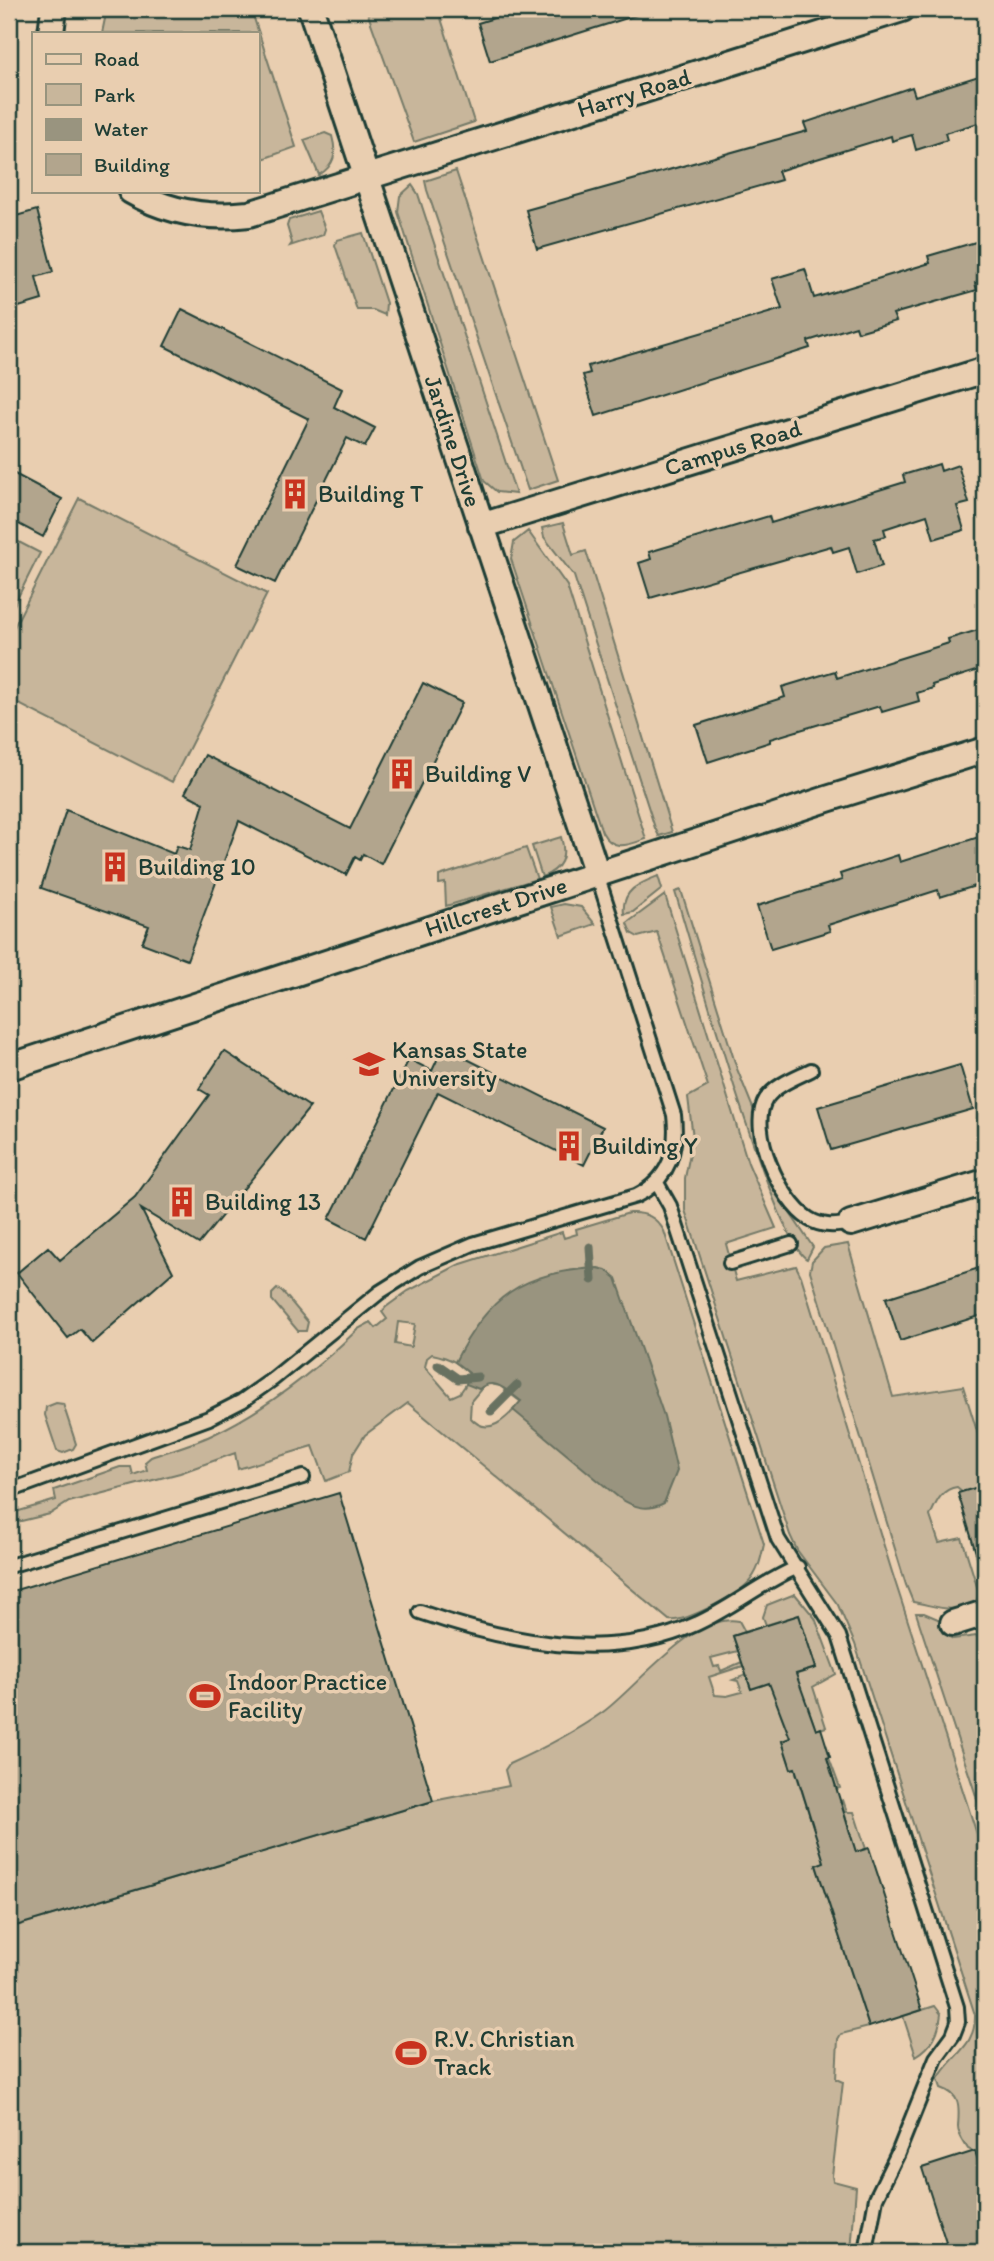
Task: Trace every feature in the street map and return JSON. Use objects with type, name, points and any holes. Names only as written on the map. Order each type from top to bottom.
[{"type":"street","points":[[51,32],[54,9]]},
{"type":"street","name":"Jardine Drive","points":[[310,9],[597,874]]},
{"type":"street","name":"Harry Road","points":[[133,192],[150,202],[172,209],[232,216],[262,210],[902,9]]},
{"type":"street","name":"Campus Road","points":[[481,526],[985,370]]},
{"type":"street","name":"Hillcrest Drive","points":[[9,1067],[985,750]]},
{"type":"street","points":[[851,1223],[985,1182]]},
{"type":"street","points":[[953,1623],[985,1613]]},
{"type":"lane","points":[[9,1491],[209,1418],[242,1401],[380,1292],[420,1267],[473,1244],[636,1196],[657,1183],[672,1160],[676,1131],[674,1115],[597,874]]},
{"type":"lane","points":[[811,1070],[783,1084],[766,1099],[762,1109],[764,1140],[772,1171],[795,1208],[810,1220],[825,1225],[851,1223]]},
{"type":"lane","points":[[657,1183],[670,1206],[778,1539],[839,1636],[957,2007],[958,2022],[953,2035],[936,2057],[898,2152],[876,2198],[866,2252]]},
{"type":"lane","points":[[730,1263],[791,1244]]},
{"type":"lane","points":[[9,1566],[303,1477]]},
{"type":"lane","points":[[420,1612],[463,1627],[533,1641],[618,1646],[661,1638],[696,1624],[798,1567]]},
{"type":"green space","points":[[107,9],[251,9],[258,32],[102,32]]},
{"type":"green space","points":[[366,9],[438,9],[474,122],[414,142]]},
{"type":"green space","points":[[259,34],[296,147],[259,160]]},
{"type":"green space","points":[[325,133],[332,136],[334,154],[331,163],[319,175],[304,140]]},
{"type":"green space","points":[[456,171],[558,480],[528,490],[427,190],[425,181]]},
{"type":"green space","points":[[412,185],[418,194],[516,494],[497,492],[484,481],[398,212],[400,196]]},
{"type":"green space","points":[[318,211],[325,229],[323,235],[290,246],[292,243],[287,226],[289,220]]},
{"type":"green space","points":[[363,233],[386,303],[385,315],[373,310],[357,310],[335,245],[337,240]]},
{"type":"green space","points":[[79,498],[267,594],[172,782],[9,699],[9,637]]},
{"type":"green space","points":[[563,523],[573,555],[586,551],[672,832],[659,836],[655,828],[574,576],[544,537],[542,528]]},
{"type":"green space","points":[[528,531],[567,586],[646,839],[627,845],[616,845],[602,832],[511,559],[514,542]]},
{"type":"green space","points":[[9,537],[40,553],[9,615]]},
{"type":"green space","points":[[561,837],[561,862],[542,877],[532,846]]},
{"type":"green space","points":[[526,848],[537,879],[446,906],[445,883],[439,884],[439,876]]},
{"type":"green space","points":[[658,876],[662,889],[633,912],[624,914],[629,893]]},
{"type":"green space","points":[[681,890],[737,1069],[755,1113],[769,1176],[779,1197],[813,1247],[807,1259],[793,1241],[755,1149],[675,892]]},
{"type":"green space","points":[[665,895],[748,1163],[776,1228],[726,1244],[736,1281],[796,1266],[801,1276],[892,1572],[985,1859],[985,2182],[975,2152],[968,2149],[959,2133],[958,2103],[953,2095],[941,2088],[938,2079],[972,2035],[975,2015],[855,1644],[838,1605],[797,1550],[790,1535],[685,1210],[685,1178],[693,1138],[688,1097],[708,1086],[657,932],[638,937],[631,933],[627,923]]},
{"type":"green space","points":[[564,904],[581,907],[595,924],[561,936],[551,907]]},
{"type":"green space","points":[[635,1213],[650,1216],[664,1231],[764,1544],[751,1580],[721,1601],[697,1613],[669,1620],[408,1403],[365,1435],[353,1454],[349,1472],[326,1481],[313,1446],[238,1469],[235,1453],[180,1473],[69,1502],[50,1514],[9,1524],[9,1514],[56,1500],[54,1490],[120,1467],[131,1467],[133,1475],[147,1470],[145,1462],[151,1457],[205,1438],[251,1414],[308,1374],[358,1329],[371,1322],[376,1328],[387,1319],[382,1312],[386,1307],[408,1291],[458,1265],[562,1232],[564,1238],[577,1234],[576,1229]],"holes":[[[398,1322],[415,1324],[411,1347],[395,1344]],[[432,1354],[443,1357],[468,1372],[471,1377],[460,1393],[451,1397],[425,1367],[427,1358]],[[486,1383],[500,1386],[521,1402],[497,1424],[484,1426],[470,1417],[471,1401]]]},
{"type":"green space","points":[[848,1244],[893,1397],[963,1386],[985,1457],[985,1485],[963,1492],[957,1487],[951,1488],[940,1497],[930,1516],[939,1543],[962,1538],[979,1593],[977,1600],[961,1608],[913,1602],[906,1585],[810,1271],[812,1261],[824,1248]]},
{"type":"green space","points":[[277,1289],[283,1292],[308,1322],[306,1331],[298,1331],[272,1300],[272,1294]]},
{"type":"green space","points":[[56,1403],[63,1404],[76,1444],[73,1449],[63,1453],[57,1451],[45,1415],[46,1407]]},
{"type":"green space","name":"R.V. Christian Track","points":[[795,1594],[815,1618],[836,1674],[813,1687],[826,1727],[782,1741],[791,1769],[829,1758],[840,1788],[837,1789],[828,1763],[796,1773],[816,1835],[848,1825],[841,1801],[843,1800],[847,1812],[854,1812],[866,1849],[816,1865],[869,2027],[841,2034],[838,2039],[836,2079],[843,2082],[832,2176],[833,2181],[856,2187],[851,2252],[9,2252],[9,1928],[433,1801],[509,1786],[505,1770],[509,1764],[592,1720],[666,1654],[703,1628],[722,1621],[739,1621],[745,1632],[733,1636],[738,1651],[711,1658],[714,1667],[719,1666],[721,1671],[742,1662],[743,1666],[709,1677],[715,1695],[727,1696],[742,1692],[738,1681],[733,1680],[746,1675],[751,1689],[816,1668],[799,1615],[766,1625],[763,1617],[767,1605]],"holes":[[[807,1704],[814,1725],[789,1735],[781,1714]]]},
{"type":"green space","points":[[916,1613],[924,1613],[945,1622],[948,1636],[953,1639],[985,1635],[985,1823]]},
{"type":"green space","points":[[935,2006],[941,2014],[937,2033],[927,2048],[916,2056],[903,2016]]},
{"type":"water","points":[[598,1268],[606,1270],[616,1278],[664,1416],[677,1471],[664,1503],[658,1506],[635,1506],[618,1497],[513,1410],[521,1401],[496,1384],[485,1385],[479,1389],[466,1384],[469,1373],[455,1362],[480,1320],[510,1292],[549,1275]]},
{"type":"building","points":[[523,9],[640,9],[640,14],[490,61],[478,23]]},
{"type":"building","points":[[985,74],[985,121],[945,133],[947,140],[916,150],[912,135],[892,141],[891,136],[778,171],[781,180],[537,249],[526,210],[807,131],[804,123],[912,87],[915,96]]},
{"type":"building","points":[[37,210],[53,272],[36,277],[42,300],[9,310],[9,218]]},
{"type":"building","points":[[979,241],[985,263],[985,280],[975,283],[977,290],[893,314],[896,321],[858,332],[856,326],[808,341],[810,348],[596,416],[583,375],[590,373],[588,366],[782,309],[772,279],[805,269],[814,298],[930,263],[928,256]]},
{"type":"building","name":"Building T","points":[[182,309],[342,389],[334,407],[375,428],[365,447],[347,438],[275,583],[237,565],[309,419],[164,346]]},
{"type":"building","points":[[939,464],[941,471],[958,465],[969,503],[957,506],[964,530],[934,539],[927,515],[884,529],[886,536],[874,539],[882,566],[857,574],[849,547],[833,552],[831,546],[650,598],[639,563],[651,559],[649,552],[769,516],[771,523],[905,482],[903,475]]},
{"type":"building","points":[[9,471],[62,499],[43,537],[9,519]]},
{"type":"building","points":[[985,628],[985,668],[932,685],[933,688],[917,693],[919,701],[882,712],[880,706],[770,739],[770,742],[708,762],[696,725],[785,697],[782,687],[835,671],[837,678],[949,643],[948,639]]},
{"type":"building","points":[[423,683],[462,703],[381,864],[363,854],[360,860],[355,857],[346,875],[239,821],[187,960],[142,943],[149,926],[41,888],[66,810],[174,854],[177,846],[190,850],[204,803],[185,793],[205,755],[350,829]]},
{"type":"building","points":[[985,835],[985,883],[940,897],[938,890],[828,925],[830,931],[771,949],[757,906],[842,880],[840,874],[898,855],[900,862]]},
{"type":"building","name":"Building Y","points":[[443,1047],[603,1127],[584,1165],[438,1092],[366,1238],[329,1219],[409,1059],[432,1071]]},
{"type":"building","name":"Building 13","points":[[224,1051],[310,1107],[199,1244],[141,1209],[173,1272],[92,1343],[80,1329],[68,1338],[17,1273],[48,1247],[60,1260],[135,1197],[209,1095],[199,1089]]},
{"type":"building","points":[[960,1065],[973,1109],[831,1150],[818,1107]]},
{"type":"building","points":[[985,1266],[985,1314],[900,1341],[886,1298]]},
{"type":"building","points":[[985,1485],[985,1562],[979,1563],[958,1493]]},
{"type":"building","name":"Indoor Practice Facility","points":[[339,1493],[433,1801],[9,1928],[9,1592]]},
{"type":"building","points":[[799,1615],[816,1668],[796,1674],[816,1730],[821,1728],[830,1757],[827,1758],[856,1852],[869,1848],[922,2010],[869,2027],[816,1865],[824,1862],[795,1768],[791,1769],[782,1741],[790,1738],[769,1683],[751,1689],[733,1636]]},
{"type":"building","points":[[975,2151],[985,2182],[985,2252],[949,2252],[922,2168]]},
{"type":"waterway","points":[[590,1247],[592,1280]]},
{"type":"waterway","points":[[438,1365],[458,1379],[478,1377]]},
{"type":"waterway","points":[[491,1411],[517,1385]]},
{"type":"place","name":"Building T","points":[[295,494]]},
{"type":"place","name":"Building V","points":[[402,774]]},
{"type":"place","name":"Building 10","points":[[115,867]]},
{"type":"place","name":"Kansas State University","points":[[369,1064]]},
{"type":"place","name":"Building Y","points":[[569,1146]]},
{"type":"place","name":"Building 13","points":[[182,1202]]},
{"type":"place","name":"Indoor Practice Facility","points":[[205,1696]]},
{"type":"place","name":"R.V. Christian Track","points":[[411,2053]]}]
